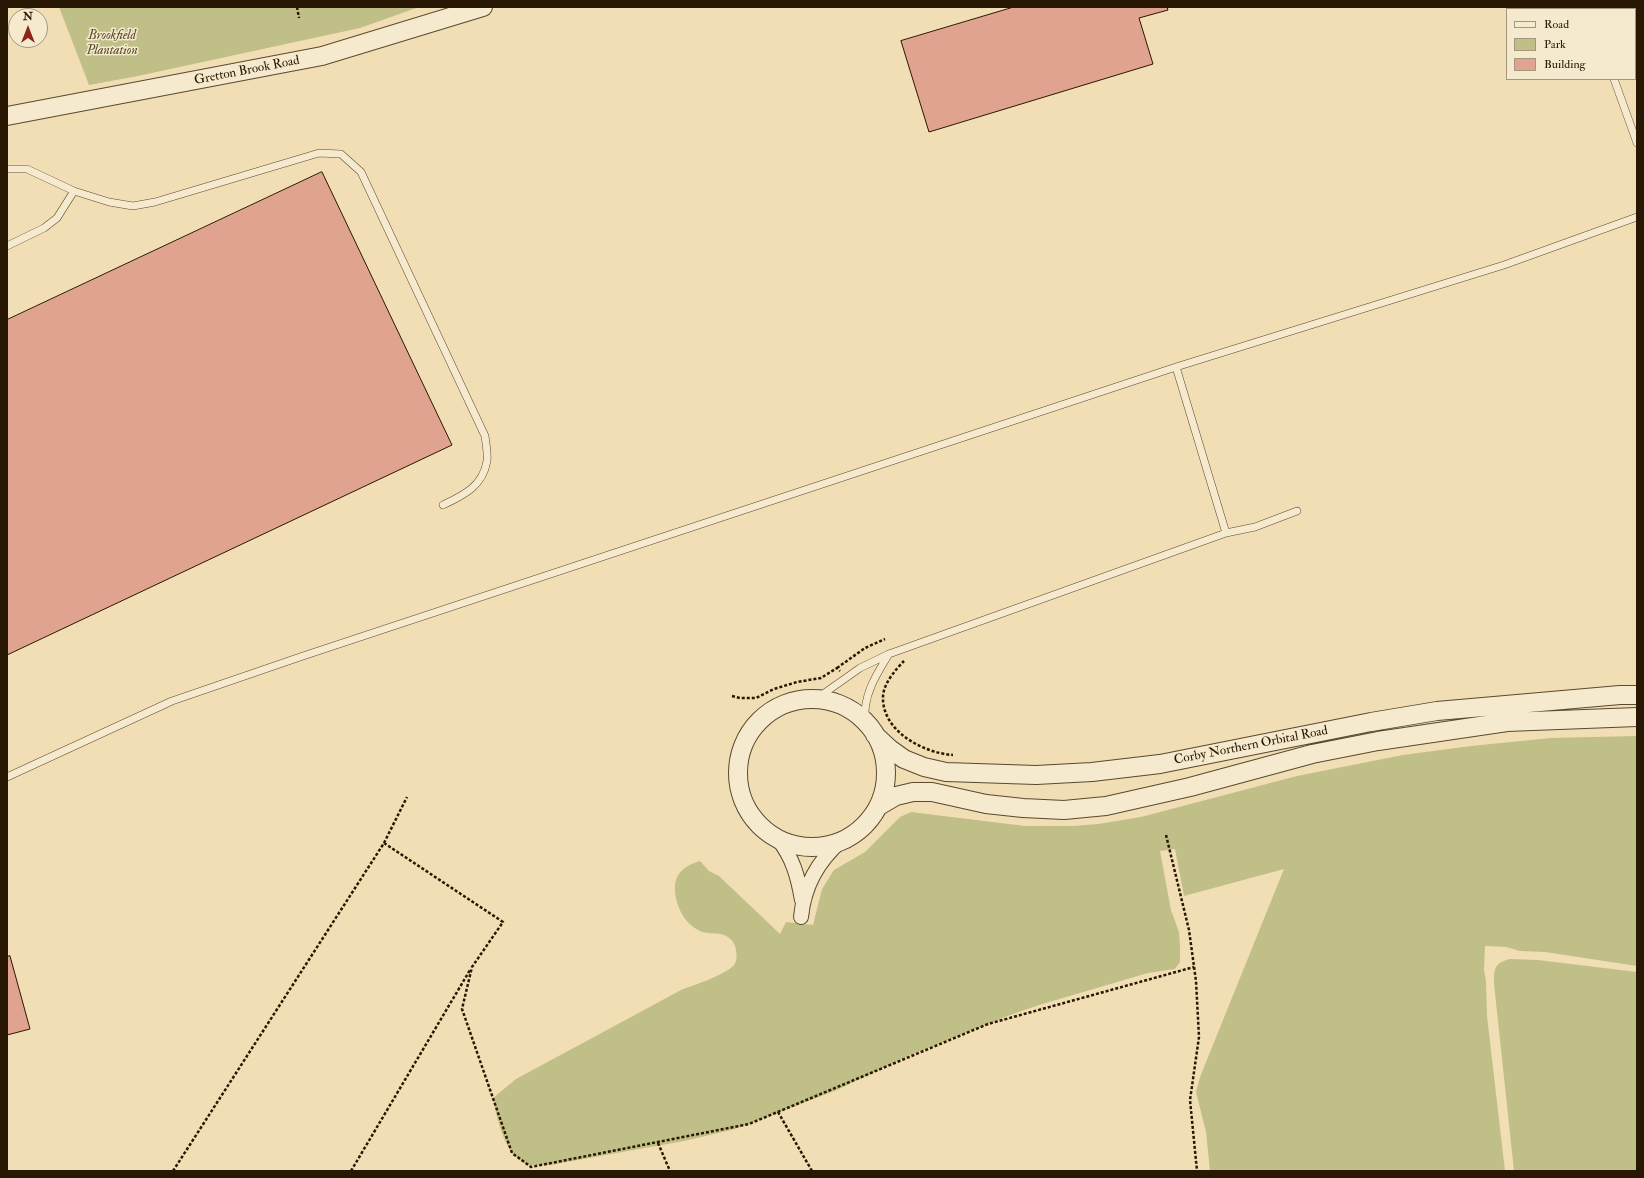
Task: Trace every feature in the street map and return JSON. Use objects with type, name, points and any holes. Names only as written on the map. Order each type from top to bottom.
[{"type":"street","name":"Gretton Brook Road","points":[[7,116],[79,104],[322,56],[483,7]]},
{"type":"street","name":"Corby Northern Orbital Road","points":[[816,699],[834,703],[845,708],[870,728],[890,749],[904,759],[924,767],[946,772],[1036,775],[1092,772],[1160,764],[1371,722],[1437,711],[1620,695],[1637,695]]},
{"type":"street","points":[[816,699],[795,702],[775,709],[758,722],[745,742],[739,764],[739,788],[747,808],[760,826],[778,839],[799,846],[821,847],[842,841],[857,833],[869,821],[879,806],[886,782],[885,758],[870,728]]},
{"type":"street","name":"Corby Northern Orbital Road","points":[[879,806],[896,796],[912,792],[932,792],[986,804],[1023,808],[1064,810],[1106,806],[1190,787],[1312,754],[1378,741],[1507,722],[1637,716]]},
{"type":"street","points":[[778,839],[792,860],[796,871],[802,903],[801,917]]},
{"type":"street","points":[[802,903],[807,889],[820,864],[829,852],[842,841]]},
{"type":"lane","points":[[1614,80],[1637,143]]},
{"type":"lane","points":[[7,169],[27,169],[74,191],[109,202],[133,206],[155,202],[319,153],[341,154],[361,172],[485,436],[487,460],[479,481],[463,495],[443,505]]},
{"type":"lane","points":[[7,246],[44,228],[57,218],[74,191]]},
{"type":"lane","points":[[7,777],[172,700],[1176,367],[1504,265],[1637,218]]},
{"type":"lane","points":[[1176,367],[1226,533]]},
{"type":"lane","points":[[816,699],[860,668],[889,654],[1226,533],[1255,527],[1297,511]]},
{"type":"lane","points":[[870,728],[864,714],[869,690],[874,678],[889,654]]},
{"type":"path","points":[[297,7],[299,18]]},
{"type":"path","points":[[732,696],[740,698],[756,698],[774,689],[797,682],[821,678],[865,648],[885,638]]},
{"type":"path","points":[[904,661],[893,671],[882,697],[887,717],[901,734],[923,748],[956,755]]},
{"type":"path","points":[[837,668],[847,677]]},
{"type":"path","points":[[869,690],[884,691]]},
{"type":"path","points":[[173,1171],[384,843],[407,797]]},
{"type":"path","points":[[1166,835],[1189,930],[1194,967],[1199,1036],[1190,1100],[1197,1171]]},
{"type":"path","points":[[351,1171],[472,967],[503,922],[384,843]]},
{"type":"path","points":[[472,967],[462,1009],[512,1153],[530,1167],[749,1124],[988,1024],[1194,967]]},
{"type":"path","points":[[778,1112],[812,1171]]},
{"type":"path","points":[[658,1143],[670,1171]]},
{"type":"path","points":[[528,1171],[530,1167]]},
{"type":"green space","name":"Brookfield Plantation","points":[[59,7],[419,7],[360,28],[138,76],[89,85]]},
{"type":"green space","points":[[1637,736],[1637,966],[1545,952],[1520,951],[1506,947],[1485,946],[1484,970],[1486,981],[1487,1016],[1505,1171],[1210,1171],[1206,1132],[1196,1092],[1200,1077],[1284,869],[1184,896],[1175,849],[1160,851],[1171,910],[1179,932],[1180,962],[1175,969],[1148,973],[1010,1015],[908,1056],[837,1090],[735,1129],[684,1141],[550,1165],[527,1165],[512,1152],[501,1131],[493,1098],[516,1079],[683,989],[723,973],[735,963],[735,945],[732,941],[726,936],[700,931],[684,918],[681,912],[676,899],[676,880],[678,875],[691,864],[700,861],[709,871],[719,876],[780,934],[786,922],[813,925],[822,889],[834,870],[865,852],[900,817],[911,812],[1025,826],[1074,826],[1098,824],[1141,817],[1297,776],[1403,755],[1551,738]]},
{"type":"green space","points":[[1510,959],[1538,960],[1637,972],[1637,1171],[1514,1171],[1494,984],[1496,967],[1501,962]]},
{"type":"building","points":[[1014,7],[1167,7],[1168,10],[1139,18],[1153,64],[929,132],[901,41]]},
{"type":"building","points":[[322,172],[452,445],[7,655],[7,320]]},
{"type":"building","points":[[10,956],[30,1029],[7,1035],[7,957]]}]
